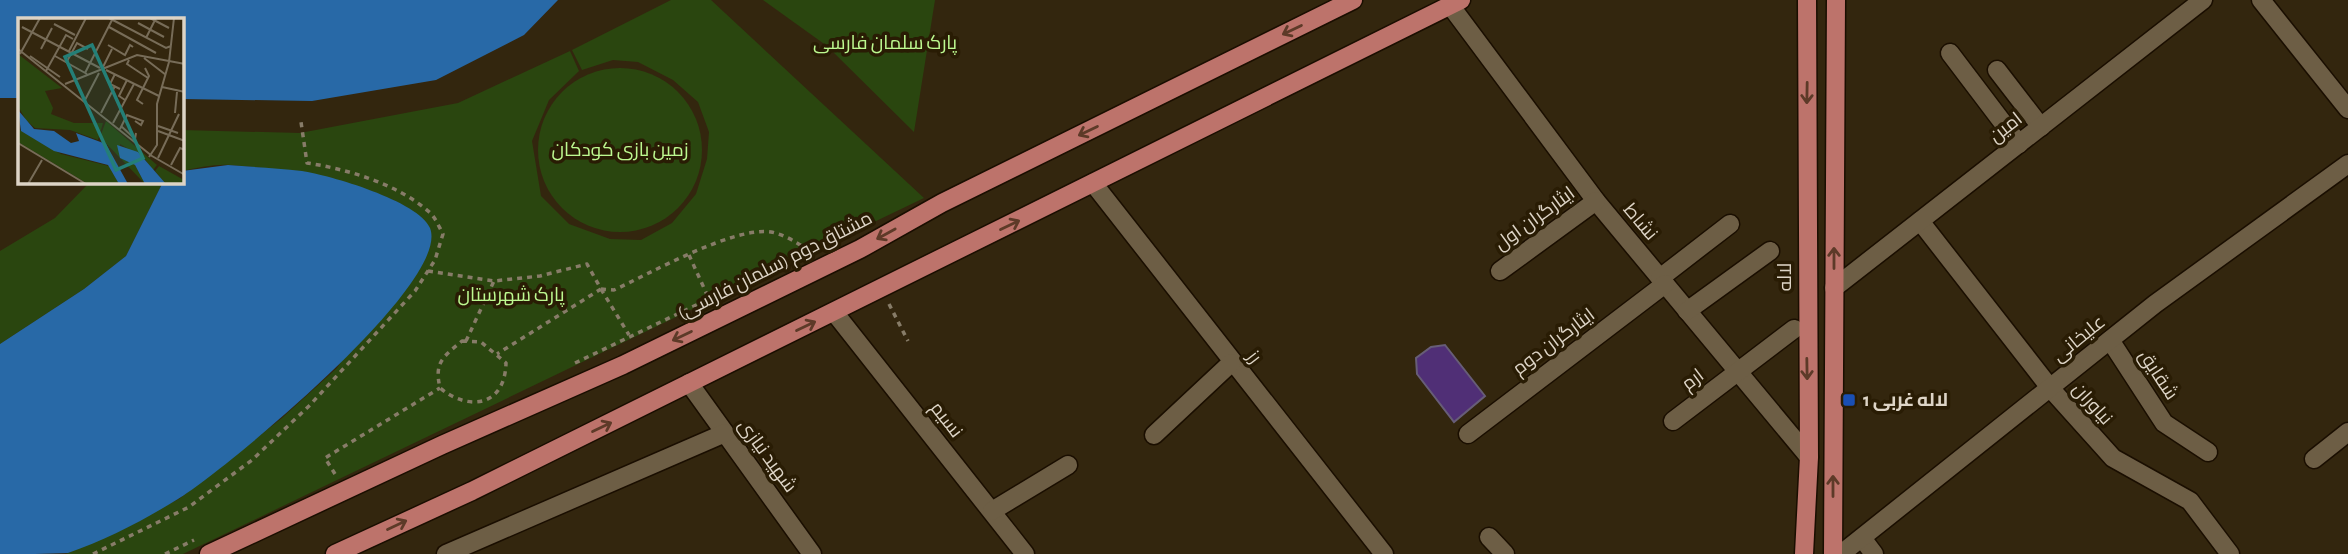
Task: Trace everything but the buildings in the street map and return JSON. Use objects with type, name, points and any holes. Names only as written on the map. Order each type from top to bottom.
[{"type":"main road","name":"مشتاق دوم (سلمان فارسی)","points":[[209,554],[442,445],[623,365],[860,249],[942,203],[1353,0]]},
{"type":"main road","name":"لاله","points":[[1804,554],[1809,457],[1807,0]]},
{"type":"main road","points":[[1833,554],[1836,0]]},
{"type":"main road","points":[[335,554],[834,312],[1456,3]]},
{"type":"main road","points":[[1808,48],[1835,45]]},
{"type":"street","name":"امین","points":[[1834,288],[2203,0]]},
{"type":"street","points":[[2262,0],[2348,109]]},
{"type":"street","name":"نشاط","points":[[1456,3],[1595,201],[1809,457]]},
{"type":"street","points":[[1950,53],[2020,144]]},
{"type":"street","points":[[1997,70],[2041,127]]},
{"type":"street","name":"علیخانی","points":[[1841,554],[2110,341],[2348,164]]},
{"type":"street","name":"رز","points":[[1093,183],[1231,363],[1384,554]]},
{"type":"street","name":"ایثارگران اول","points":[[1500,271],[1595,201]]},
{"type":"street","name":"نیاوران","points":[[1920,221],[2051,389],[2113,458],[2190,501],[2223,552]]},
{"type":"street","name":"ایثارگران دوم","points":[[1468,433],[1662,281],[1730,224]]},
{"type":"street","points":[[1687,311],[1770,251]]},
{"type":"street","name":"نسیم","points":[[834,312],[1025,554]]},
{"type":"street","name":"ارم","points":[[1673,421],[1794,329]]},
{"type":"street","name":"شقایق","points":[[2110,341],[2164,423],[2208,452]]},
{"type":"street","points":[[1154,435],[1231,363]]},
{"type":"street","name":"شهید نیازی","points":[[689,383],[812,554]]},
{"type":"street","points":[[2314,459],[2348,432]]},
{"type":"street","points":[[446,554],[725,433]]},
{"type":"street","points":[[992,511],[1068,465]]},
{"type":"street","points":[[1489,537],[1505,554]]},
{"type":"street","points":[[1862,538],[1874,554]]},
{"type":"path","points":[[93,554],[189,507],[252,460],[362,351],[415,291],[435,260],[443,234],[430,212],[390,188],[330,167],[307,163],[301,122]]},
{"type":"path","points":[[497,354],[601,289],[614,290],[734,236],[769,232],[788,237],[812,252]]},
{"type":"path","points":[[689,255],[709,299]]},
{"type":"path","points":[[428,271],[494,281],[540,276],[587,264],[629,336]]},
{"type":"path","points":[[466,341],[494,281]]},
{"type":"path","points":[[462,341],[466,341],[481,342],[506,363],[506,380],[494,394],[480,403],[462,403],[440,388],[437,376],[440,360],[462,341]]},
{"type":"path","points":[[323,480],[335,474],[324,458],[440,388]]},
{"type":"path","points":[[165,554],[202,536]]},
{"type":"green space","name":"پارک شهرستان","points":[[671,0],[711,0],[924,198],[183,554],[66,554],[179,499],[282,418],[337,368],[430,229],[416,214],[395,201],[339,182],[278,170],[230,165],[184,171],[184,130],[300,133],[458,103],[570,51],[579,71],[549,100],[532,141],[541,196],[569,224],[610,239],[641,240],[672,223],[696,194],[707,159],[709,132],[698,102],[673,80],[638,62],[613,60],[582,70],[572,50]]},
{"type":"green space","name":"پارک سلمان فارسی","points":[[763,0],[935,0],[914,132],[827,46]]},
{"type":"green space","name":"زمین بازی کودکان","points":[[620,68],[651,74],[678,92],[696,119],[702,150],[696,181],[678,208],[651,226],[620,232],[589,226],[562,208],[544,181],[538,150],[544,119],[562,92],[589,74]]},
{"type":"green space","points":[[88,184],[162,184],[126,256],[84,289],[0,344],[0,251],[55,218]]},
{"type":"water","points":[[0,0],[558,0],[524,35],[436,80],[312,101],[184,99],[184,18],[18,18],[18,98],[0,98]]},
{"type":"water","points":[[228,165],[293,170],[315,173],[372,191],[409,208],[422,218],[430,228],[427,254],[407,289],[330,373],[240,452],[178,499],[125,529],[68,553],[0,554],[0,344],[84,289],[126,256],[162,184],[184,184],[184,171]]},
{"type":"place","name":"لاله غربی 1","points":[[1849,400]]}]
